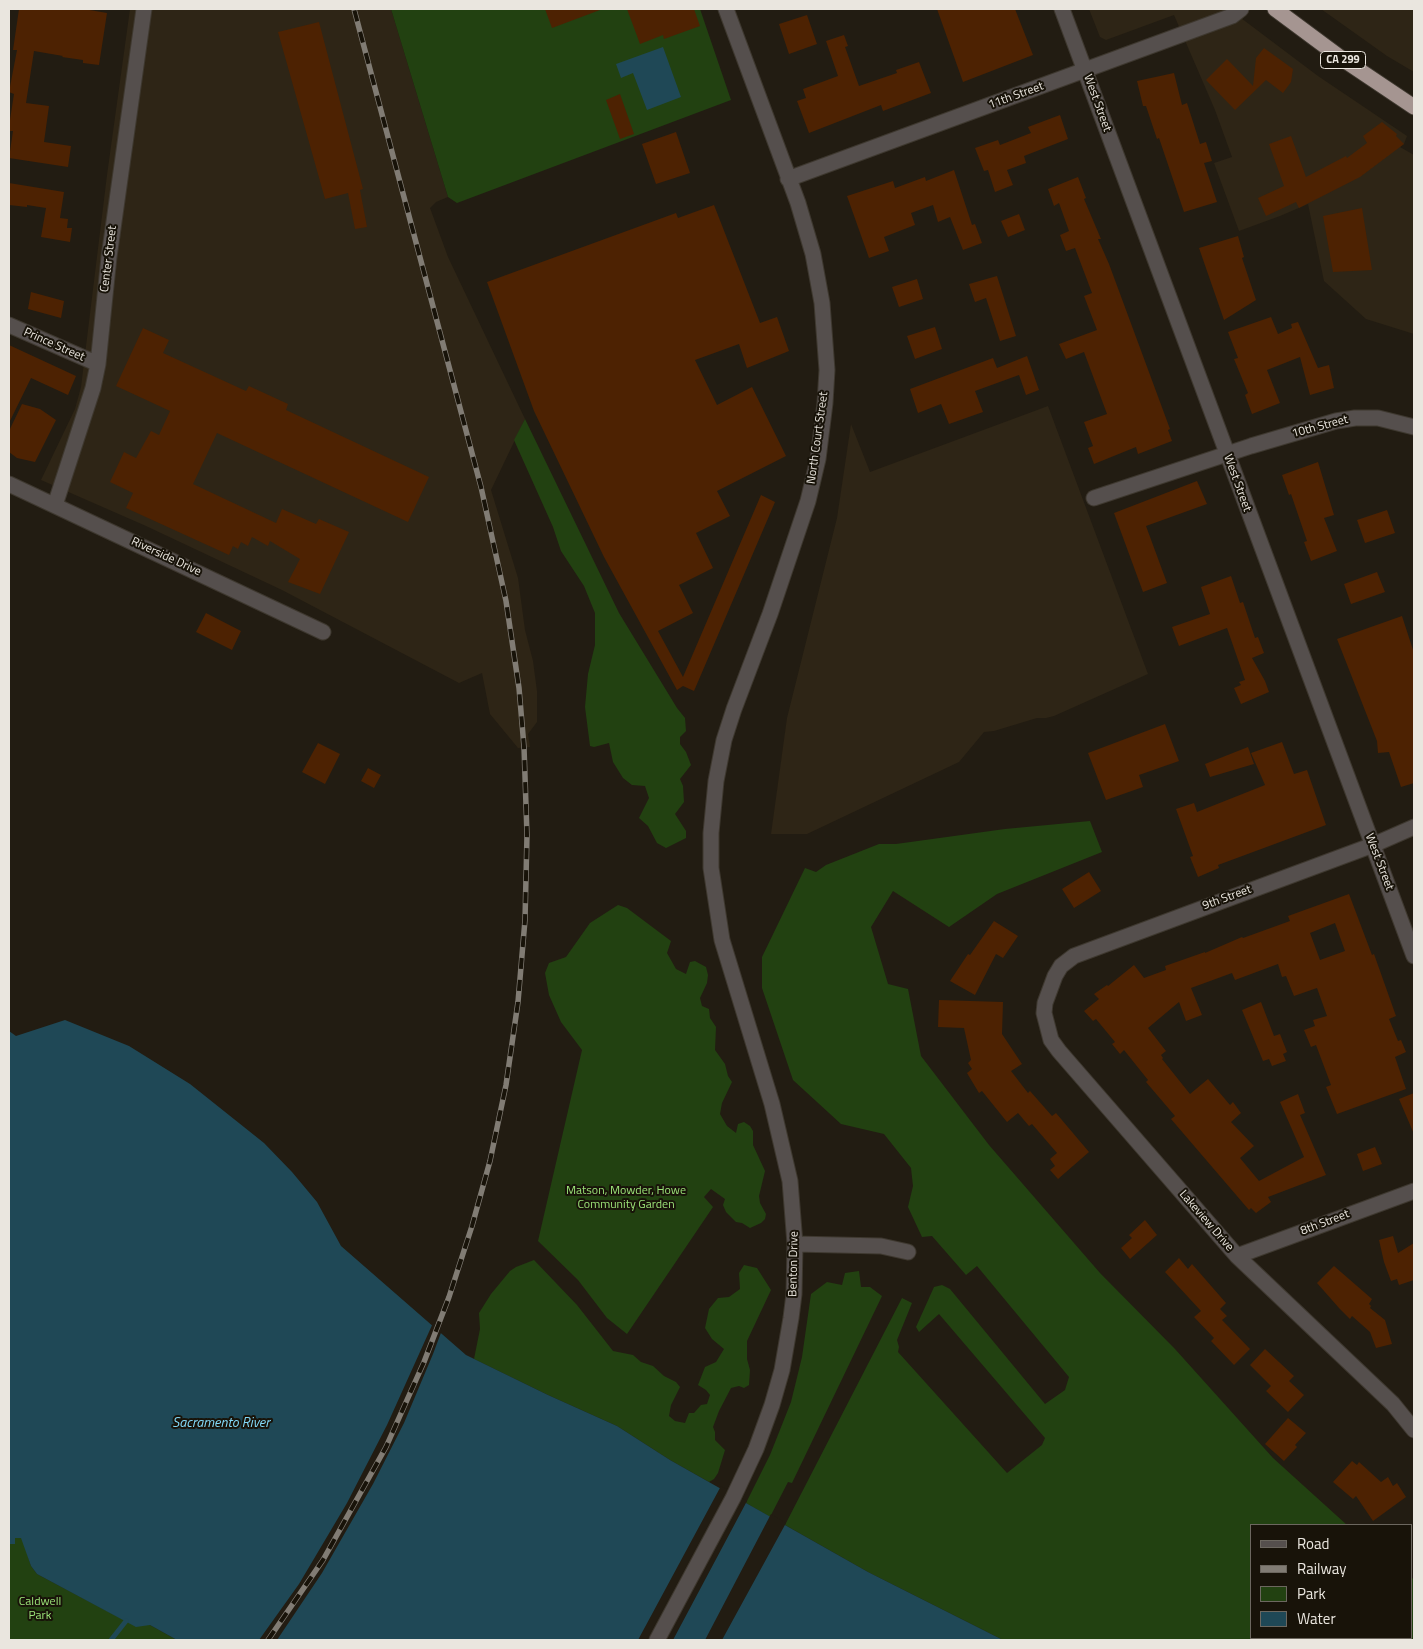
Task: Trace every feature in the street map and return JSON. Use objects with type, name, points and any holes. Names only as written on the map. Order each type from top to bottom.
[{"type":"highway","name":"CA 299","points":[[1275,9],[1341,58],[1414,107]]},
{"type":"street","name":"Center Street","points":[[55,505],[93,388],[98,364],[109,257],[144,9]]},
{"type":"street","name":"North Court Street","points":[[711,868],[711,833],[716,781],[724,740],[800,529],[818,458],[827,370],[819,280],[804,221],[726,9]]},
{"type":"street","name":"West Street","points":[[1062,9],[1414,956]]},
{"type":"street","name":"11th Street","points":[[788,179],[1232,16],[1241,9]]},
{"type":"street","name":"Prince Street","points":[[9,325],[98,364]]},
{"type":"street","name":"10th Street","points":[[1094,498],[1320,425],[1354,418],[1384,419],[1414,427]]},
{"type":"street","name":"Riverside Drive","points":[[9,484],[323,632]]},
{"type":"street","name":"9th Street","points":[[1051,984],[1061,966],[1074,956],[1414,827]]},
{"type":"street","name":"Benton Drive","points":[[657,1640],[733,1498],[756,1449],[776,1388],[787,1345],[794,1294],[796,1244],[791,1188],[772,1104],[722,940],[711,868]]},
{"type":"street","name":"Lakeview Drive","points":[[1051,984],[1044,1013],[1046,1027],[1059,1052],[1237,1256],[1393,1404],[1414,1430]]},
{"type":"street","name":"8th Street","points":[[1237,1256],[1414,1191]]},
{"type":"street","points":[[796,1244],[881,1246],[908,1252]]},
{"type":"shaded area","points":[[130,9],[391,9],[448,197],[436,202],[430,208],[448,257],[525,419],[491,490],[518,578],[525,630],[533,661],[537,691],[537,722],[528,734],[530,747],[518,748],[490,714],[482,673],[459,683],[282,590],[146,526],[41,480],[75,409],[81,387]]},
{"type":"shaded area","points":[[1089,9],[1229,9],[1318,76],[1407,136],[1404,144],[1400,147],[1414,155],[1414,334],[1366,319],[1324,281],[1308,204],[1239,231],[1214,163],[1232,157],[1215,110],[1174,15],[1106,40],[1100,37]]},
{"type":"shaded area","points":[[1321,9],[1414,9],[1414,72],[1387,56]]},
{"type":"shaded area","points":[[1048,406],[1148,674],[1054,716],[1037,718],[994,731],[984,732],[959,762],[807,834],[771,834],[787,718],[837,518],[851,424],[870,472]]},
{"type":"green space","points":[[391,9],[700,9],[731,100],[457,203],[448,197]]},
{"type":"green space","points":[[525,419],[619,613],[685,718],[686,731],[680,737],[680,744],[686,752],[691,765],[680,779],[683,786],[684,802],[675,814],[686,831],[686,838],[666,848],[657,843],[648,826],[639,818],[649,798],[645,786],[632,785],[623,778],[613,762],[609,743],[594,747],[590,746],[585,707],[588,674],[595,645],[595,613],[584,586],[561,551],[553,527],[514,440]]},
{"type":"green space","points":[[1090,821],[1102,852],[997,894],[949,927],[893,891],[871,927],[888,984],[908,989],[921,1056],[989,1145],[1100,1273],[1175,1349],[1273,1458],[1346,1524],[1250,1524],[1250,1639],[1413,1639],[1413,1579],[1414,1640],[1003,1640],[868,1572],[785,1525],[902,1298],[912,1303],[897,1340],[898,1352],[1007,1473],[1042,1445],[1045,1438],[939,1314],[919,1332],[916,1327],[934,1287],[942,1285],[950,1289],[1045,1404],[1065,1390],[1069,1377],[977,1266],[966,1275],[932,1236],[922,1237],[908,1207],[913,1186],[911,1168],[884,1134],[841,1124],[793,1080],[762,988],[762,957],[805,868],[816,872],[826,865],[879,844],[896,844],[1005,829]]},
{"type":"green space","name":"Matson, Mowder, Howe Community Garden","points":[[618,905],[627,908],[671,941],[667,953],[676,969],[686,974],[690,962],[695,961],[706,967],[707,983],[700,998],[702,1006],[709,1009],[710,1018],[716,1027],[715,1050],[725,1064],[728,1076],[732,1082],[722,1103],[720,1114],[727,1126],[736,1133],[738,1124],[744,1122],[753,1131],[753,1145],[765,1171],[759,1196],[760,1203],[766,1214],[765,1219],[761,1223],[750,1228],[736,1222],[726,1212],[723,1205],[725,1199],[711,1189],[704,1197],[713,1207],[627,1334],[607,1318],[578,1280],[538,1241],[582,1050],[561,1022],[549,995],[545,973],[549,963],[566,957],[590,923]]},
{"type":"green space","points":[[534,1260],[577,1305],[613,1351],[633,1355],[641,1362],[653,1366],[664,1376],[676,1382],[680,1387],[671,1405],[669,1416],[675,1421],[685,1423],[689,1413],[694,1413],[701,1405],[707,1404],[710,1395],[698,1385],[705,1367],[716,1362],[724,1349],[712,1339],[705,1328],[709,1309],[718,1298],[729,1297],[740,1289],[739,1273],[744,1265],[757,1268],[771,1290],[747,1341],[747,1359],[750,1370],[749,1385],[744,1388],[739,1386],[731,1388],[713,1427],[715,1440],[725,1450],[718,1473],[714,1479],[709,1482],[617,1426],[474,1359],[480,1329],[479,1313],[491,1294],[510,1271]]},
{"type":"green space","points":[[859,1271],[861,1287],[870,1287],[882,1296],[792,1483],[788,1482],[770,1517],[746,1503],[770,1455],[791,1402],[802,1357],[811,1294],[827,1282],[842,1285],[845,1273]]},
{"type":"green space","name":"Caldwell Park","points":[[22,1537],[31,1566],[37,1574],[122,1619],[150,1625],[177,1640],[9,1640],[9,1544],[15,1544],[15,1538]]},
{"type":"water","points":[[663,47],[681,97],[647,110],[633,73],[621,78],[616,64]]},
{"type":"water","name":"Sacramento River","points":[[65,1020],[129,1046],[190,1084],[264,1143],[317,1202],[341,1246],[466,1355],[617,1426],[670,1460],[868,1572],[1003,1640],[177,1640],[150,1625],[136,1627],[37,1574],[31,1566],[21,1538],[15,1538],[15,1544],[9,1544],[9,1031],[16,1036]]},
{"type":"pier","points":[[433,1323],[442,1330],[404,1423],[373,1484],[322,1573],[277,1640],[259,1640],[299,1584],[347,1503],[387,1425]]},
{"type":"pier","points":[[721,1486],[747,1501],[673,1640],[638,1640]]},
{"type":"pier","points":[[771,1514],[786,1523],[722,1640],[705,1640]]},
{"type":"building","points":[[19,9],[84,9],[107,13],[99,65],[83,63],[83,60],[34,51],[26,103],[49,106],[44,142],[71,146],[68,167],[9,158],[13,131],[9,131],[9,126],[14,94],[9,92],[17,50],[13,50]]},
{"type":"building","points":[[545,9],[600,9],[600,10],[552,28]]},
{"type":"building","points":[[627,9],[694,9],[700,26],[664,39],[663,35],[640,44]]},
{"type":"building","points":[[937,9],[1015,9],[1033,55],[963,82]]},
{"type":"building","points":[[807,15],[817,44],[789,54],[779,24]]},
{"type":"building","points":[[319,22],[363,189],[360,190],[367,227],[355,229],[348,193],[325,199],[278,32]]},
{"type":"building","points":[[844,35],[848,46],[845,47],[859,86],[897,73],[896,70],[919,62],[931,93],[883,111],[881,105],[809,133],[797,101],[806,98],[803,89],[838,76],[826,41]]},
{"type":"building","points":[[1264,48],[1293,69],[1291,82],[1283,93],[1266,80],[1235,110],[1206,80],[1227,59],[1253,86],[1256,58]]},
{"type":"building","points":[[1174,73],[1182,105],[1187,103],[1200,144],[1206,142],[1212,161],[1204,163],[1217,202],[1184,212],[1159,138],[1157,139],[1146,106],[1143,106],[1137,81]]},
{"type":"building","points":[[620,94],[634,134],[620,139],[606,100]]},
{"type":"building","points":[[1060,115],[1068,139],[1024,156],[1026,163],[1007,170],[1013,185],[995,192],[988,170],[984,171],[975,148],[998,140],[1000,145],[1031,133],[1028,127]]},
{"type":"building","points":[[1382,122],[1397,134],[1396,136],[1404,144],[1360,177],[1299,208],[1296,202],[1266,216],[1258,198],[1284,186],[1269,144],[1291,136],[1306,177],[1346,156],[1347,158],[1367,143],[1363,136]]},
{"type":"building","points":[[676,132],[690,173],[656,184],[642,144]]},
{"type":"building","points":[[954,170],[972,225],[975,224],[982,243],[963,250],[950,217],[938,222],[933,205],[911,213],[915,225],[884,237],[889,251],[869,258],[847,196],[893,181],[895,188],[925,177],[926,181]]},
{"type":"building","points":[[1078,177],[1086,198],[1084,199],[1101,239],[1098,239],[1170,429],[1168,430],[1172,441],[1138,454],[1136,447],[1094,464],[1088,448],[1093,446],[1084,422],[1107,414],[1084,352],[1066,359],[1059,344],[1097,330],[1084,296],[1092,293],[1075,248],[1066,251],[1060,235],[1069,231],[1059,203],[1054,206],[1048,189]]},
{"type":"building","points":[[9,183],[64,192],[60,218],[68,219],[67,228],[72,228],[70,242],[41,237],[46,208],[9,205]]},
{"type":"building","points":[[714,205],[760,323],[777,317],[789,351],[747,368],[739,344],[695,360],[717,405],[752,387],[786,456],[717,491],[730,516],[696,533],[713,568],[679,585],[693,613],[658,631],[683,677],[761,495],[775,502],[694,691],[683,686],[677,690],[604,557],[534,411],[487,282],[676,213],[678,218]]},
{"type":"building","points":[[1362,208],[1372,270],[1333,272],[1323,216]]},
{"type":"building","points":[[1019,214],[1025,230],[1008,237],[1001,221]]},
{"type":"building","points":[[1238,236],[1244,257],[1242,258],[1256,300],[1224,320],[1199,248]]},
{"type":"building","points":[[997,276],[1016,336],[1000,341],[986,298],[975,302],[969,284]]},
{"type":"building","points":[[917,279],[923,299],[899,307],[892,287]]},
{"type":"building","points":[[31,292],[64,301],[61,318],[28,309]]},
{"type":"building","points":[[1271,317],[1278,334],[1292,328],[1291,324],[1298,322],[1318,368],[1329,365],[1334,388],[1310,395],[1300,357],[1267,370],[1280,403],[1252,414],[1245,395],[1248,393],[1234,359],[1238,358],[1228,332]]},
{"type":"building","points":[[935,327],[942,349],[915,359],[907,336]]},
{"type":"building","points":[[143,328],[169,340],[163,353],[246,391],[249,386],[288,404],[286,410],[429,477],[408,522],[217,433],[193,484],[276,523],[282,509],[316,524],[319,519],[349,532],[320,594],[288,582],[300,559],[270,541],[268,546],[252,537],[248,546],[241,542],[238,549],[233,546],[229,555],[126,508],[133,493],[110,482],[124,452],[136,458],[151,431],[159,435],[170,411],[116,386]]},
{"type":"building","points":[[9,345],[76,376],[68,395],[31,378],[9,423]]},
{"type":"building","points":[[1027,356],[1039,390],[1026,395],[1019,375],[975,391],[983,412],[949,424],[941,404],[918,413],[910,389],[993,358],[997,368]]},
{"type":"building","points":[[22,404],[40,409],[56,420],[35,462],[17,458],[9,452],[9,431]]},
{"type":"building","points":[[1318,462],[1334,515],[1324,518],[1337,551],[1311,561],[1304,542],[1307,541],[1291,494],[1289,495],[1282,475]]},
{"type":"building","points":[[1197,481],[1207,504],[1146,526],[1167,583],[1143,592],[1114,513]]},
{"type":"building","points":[[1387,510],[1395,533],[1365,543],[1357,520]]},
{"type":"building","points":[[1377,572],[1385,592],[1351,604],[1344,584]]},
{"type":"building","points":[[1231,576],[1240,603],[1243,602],[1255,638],[1258,637],[1264,653],[1252,658],[1269,692],[1241,704],[1234,688],[1241,685],[1239,682],[1245,680],[1227,628],[1179,646],[1172,627],[1210,614],[1201,587]]},
{"type":"building","points":[[206,613],[241,631],[232,650],[196,632]]},
{"type":"building","points":[[1402,616],[1414,653],[1414,783],[1401,787],[1389,752],[1378,753],[1377,741],[1337,639]]},
{"type":"building","points":[[1165,724],[1179,761],[1139,775],[1143,787],[1106,800],[1088,753]]},
{"type":"building","points":[[1282,742],[1294,774],[1307,770],[1326,825],[1218,865],[1219,868],[1198,877],[1190,857],[1193,856],[1176,809],[1194,803],[1197,812],[1265,785],[1251,753]]},
{"type":"building","points":[[318,743],[340,754],[325,784],[302,772]]},
{"type":"building","points":[[1248,747],[1254,764],[1210,777],[1205,764]]},
{"type":"building","points":[[368,768],[381,775],[374,788],[361,781]]},
{"type":"building","points":[[1089,872],[1101,891],[1074,908],[1062,889]]},
{"type":"building","points":[[1349,894],[1372,955],[1374,954],[1396,1016],[1389,1019],[1398,1041],[1401,1040],[1406,1052],[1395,1057],[1406,1089],[1337,1114],[1326,1087],[1331,1085],[1316,1045],[1311,1047],[1304,1030],[1315,1026],[1313,1020],[1327,1016],[1317,988],[1294,996],[1286,976],[1282,977],[1278,964],[1235,980],[1232,973],[1191,988],[1202,1015],[1186,1021],[1179,1002],[1148,1028],[1166,1051],[1161,1055],[1162,1059],[1190,1094],[1208,1079],[1230,1105],[1233,1102],[1241,1113],[1231,1122],[1254,1146],[1240,1158],[1259,1181],[1304,1157],[1280,1102],[1298,1094],[1305,1113],[1300,1115],[1326,1175],[1268,1197],[1271,1202],[1256,1213],[1251,1208],[1249,1210],[1171,1119],[1175,1116],[1146,1082],[1148,1080],[1124,1050],[1120,1054],[1112,1044],[1115,1042],[1096,1019],[1093,1021],[1084,1011],[1099,999],[1094,994],[1108,986],[1134,965],[1144,978],[1166,970],[1165,966],[1290,921],[1288,916]],"holes":[[[1335,923],[1345,951],[1320,960],[1310,933]]]},
{"type":"building","points":[[994,921],[1018,936],[1003,958],[996,954],[975,995],[950,981]]},
{"type":"building","points":[[939,1000],[1003,1002],[1002,1034],[1022,1064],[1011,1071],[1028,1093],[1030,1091],[1052,1116],[1056,1113],[1089,1152],[1058,1179],[1050,1170],[1055,1166],[1050,1159],[1057,1153],[1032,1124],[1029,1126],[1018,1113],[1007,1122],[982,1091],[979,1093],[967,1073],[972,1069],[968,1063],[971,1060],[964,1028],[938,1027]]},
{"type":"building","points":[[1261,1002],[1274,1036],[1280,1034],[1287,1052],[1283,1054],[1286,1061],[1272,1066],[1269,1059],[1263,1061],[1242,1010]]},
{"type":"building","points":[[1414,1093],[1414,1134],[1399,1099]]},
{"type":"building","points":[[1375,1147],[1382,1164],[1363,1171],[1357,1154]]},
{"type":"building","points":[[1145,1220],[1157,1235],[1130,1259],[1121,1248],[1132,1238],[1129,1235]]},
{"type":"building","points":[[1393,1236],[1398,1253],[1414,1243],[1414,1280],[1399,1285],[1397,1279],[1391,1281],[1379,1240]]},
{"type":"building","points":[[1179,1258],[1188,1269],[1192,1264],[1226,1303],[1220,1309],[1227,1316],[1222,1320],[1250,1349],[1234,1365],[1211,1341],[1214,1338],[1194,1317],[1201,1311],[1165,1272]]},
{"type":"building","points":[[1334,1266],[1372,1299],[1369,1304],[1370,1308],[1385,1320],[1392,1344],[1376,1348],[1370,1332],[1352,1316],[1350,1319],[1317,1283]]},
{"type":"building","points":[[1265,1349],[1294,1376],[1289,1381],[1304,1395],[1288,1412],[1266,1391],[1271,1386],[1250,1365]]},
{"type":"building","points":[[1288,1418],[1306,1433],[1295,1445],[1297,1447],[1284,1461],[1265,1444]]},
{"type":"building","points":[[1352,1461],[1357,1465],[1359,1462],[1381,1482],[1388,1477],[1393,1486],[1397,1483],[1406,1497],[1373,1521],[1356,1496],[1353,1499],[1333,1482]]},
{"type":"waterway","points":[[111,1640],[126,1621]]},
{"type":"railway","points":[[268,1640],[323,1560],[386,1447],[424,1362],[449,1297],[472,1226],[490,1161],[506,1085],[518,1002],[525,920],[527,835],[524,747],[519,688],[506,601],[481,487],[354,9]]}]
